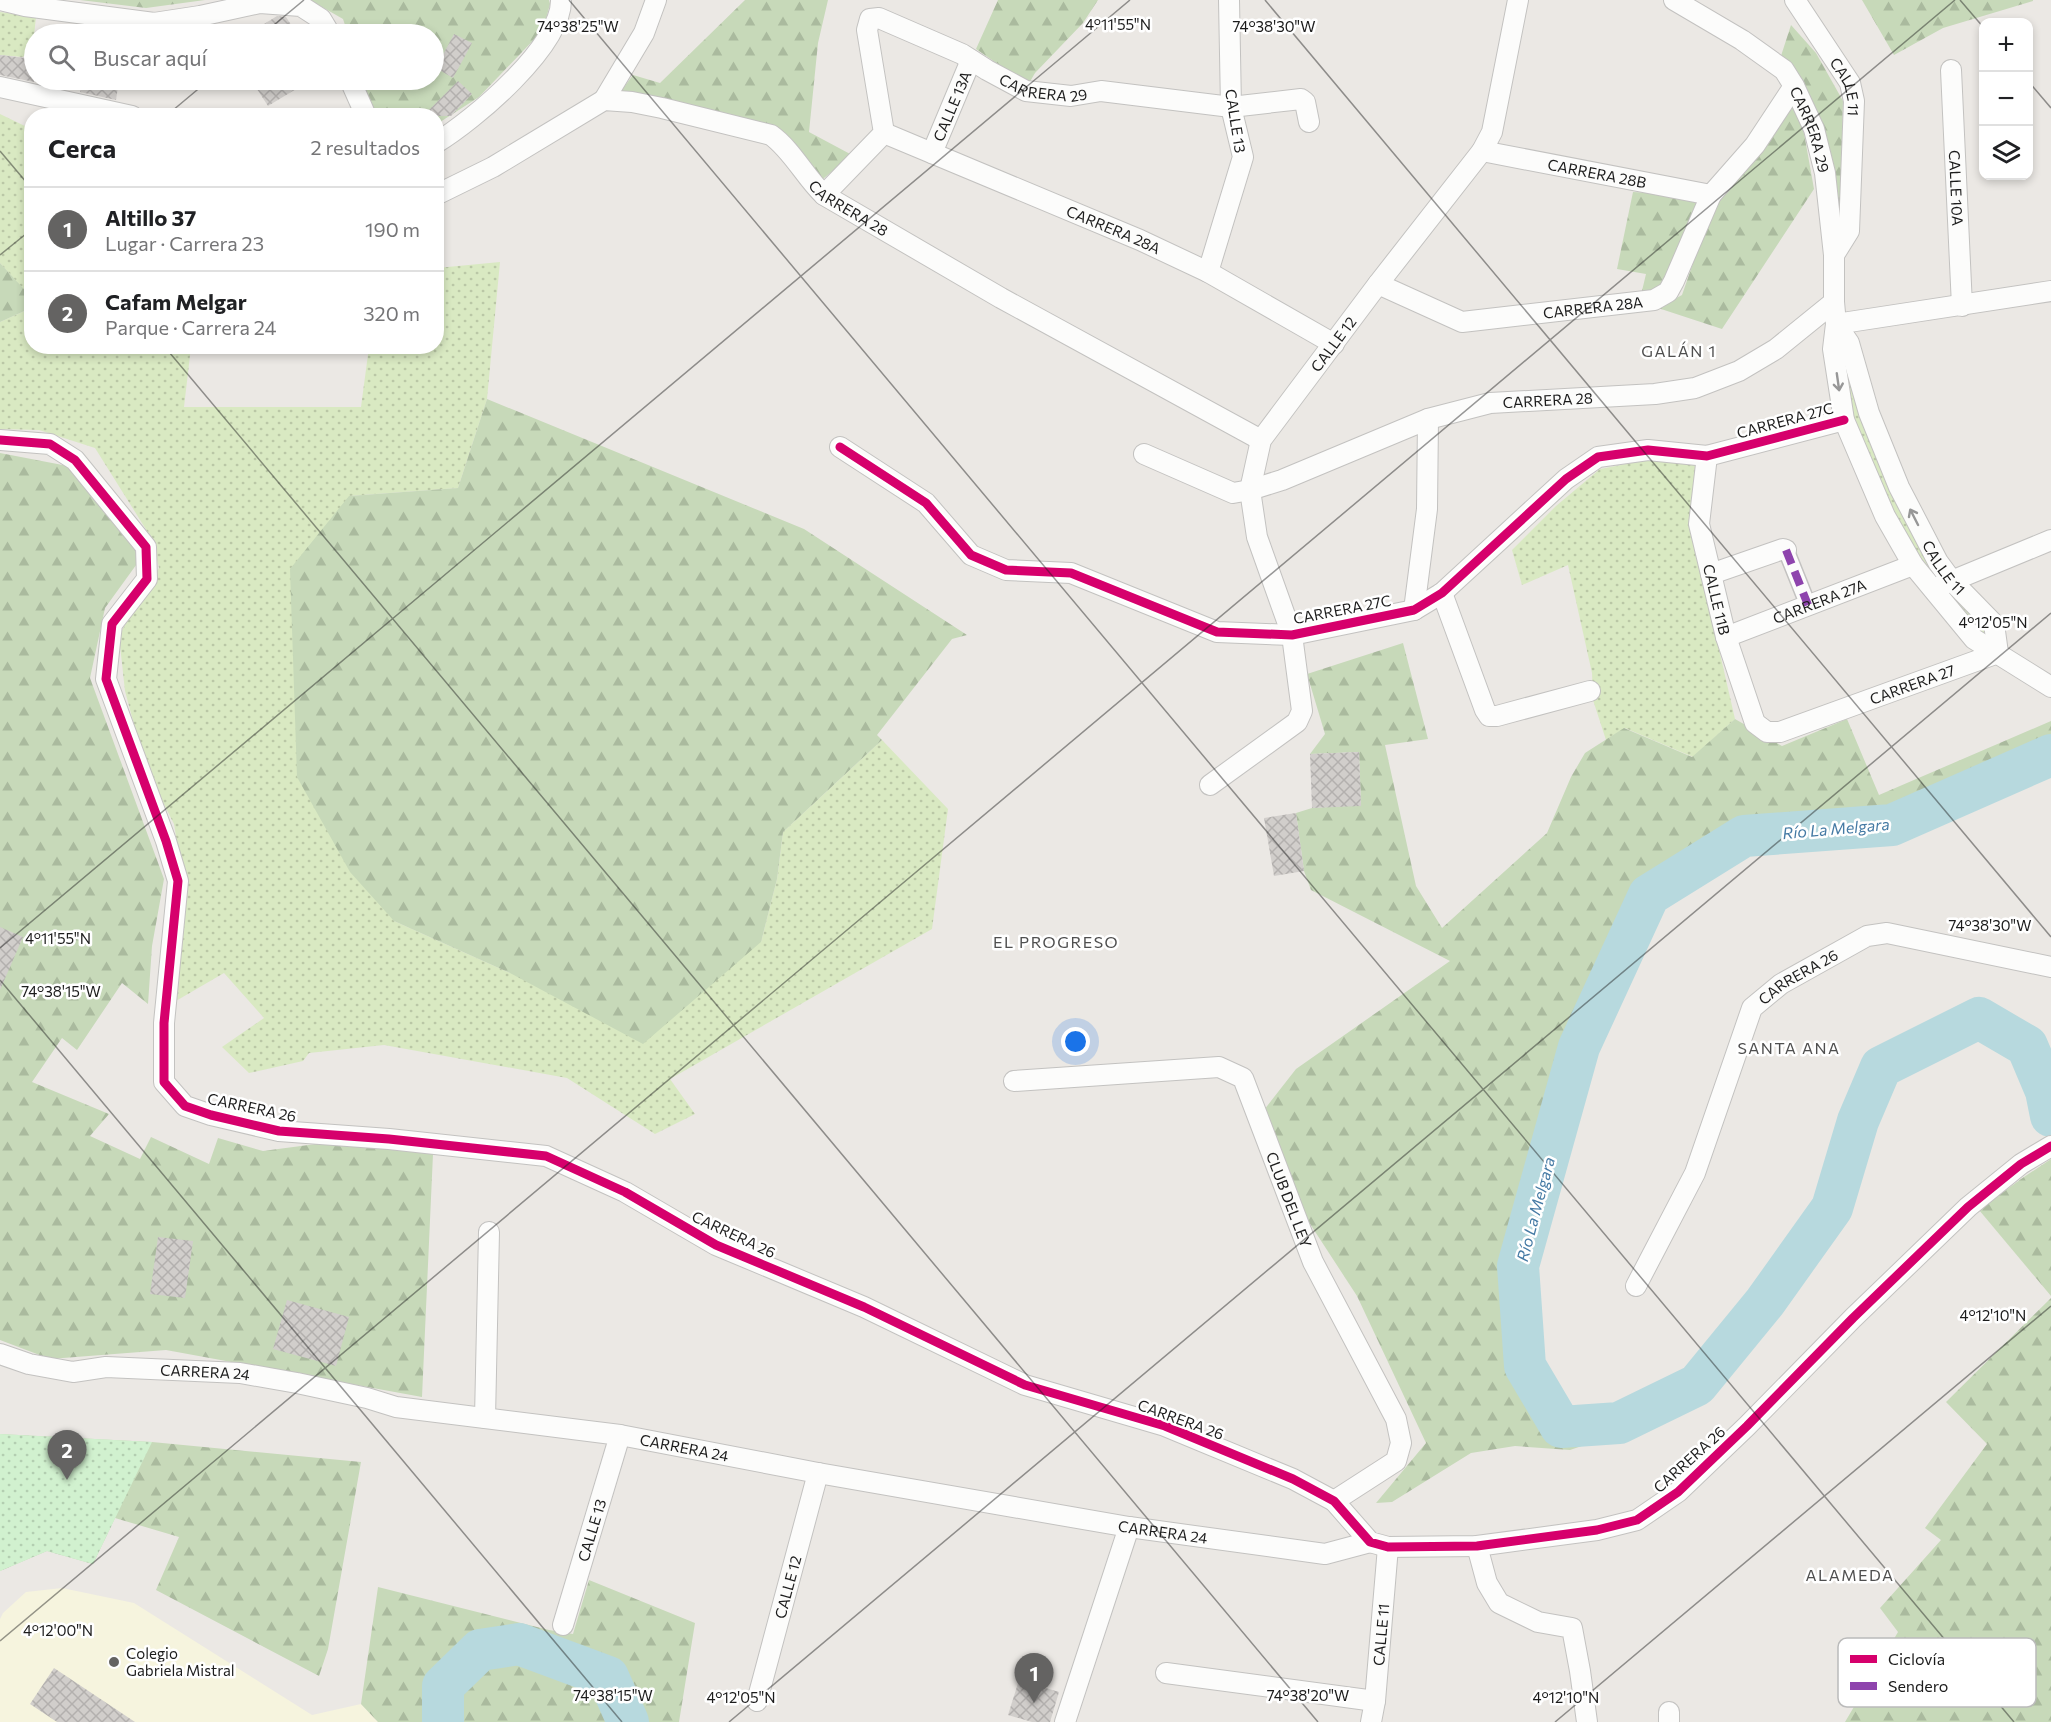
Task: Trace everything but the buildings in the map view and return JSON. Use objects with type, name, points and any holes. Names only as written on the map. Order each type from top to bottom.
[{"type":"street","points":[[0,0],[25,6],[154,23],[260,3],[301,6],[321,19],[324,24]]},
{"type":"street","points":[[444,138],[487,104],[526,68],[547,39],[561,9],[561,0]]},
{"type":"street","points":[[444,191],[493,167],[604,100],[644,33],[656,0]]},
{"type":"street","name":"CALLE 13","points":[[1208,272],[1243,157],[1231,107],[1229,0]]},
{"type":"street","name":"CALLE 12","points":[[1210,785],[1297,722],[1302,711],[1292,635],[1257,537],[1250,490],[1261,440],[1378,284],[1482,151],[1492,132],[1518,0]]},
{"type":"street","name":"CARRERA 29","points":[[1674,0],[1742,40],[1784,70],[1794,86],[1814,129],[1825,172],[1834,255],[1836,324]]},
{"type":"street","name":"CALLE 11","points":[[1795,0],[1850,83],[1854,101],[1849,231],[1834,255]]},
{"type":"street","name":"CARRERA 29","points":[[884,133],[867,30],[870,20],[879,18],[962,54],[1026,91],[1071,96],[1101,91],[1231,107],[1301,99],[1305,102],[1309,122]]},
{"type":"street","name":"CALLE 13A","points":[[932,153],[970,60]]},
{"type":"street","name":"CALLE 10A","points":[[1951,70],[1962,306]]},
{"type":"street","points":[[1711,195],[1755,145],[1794,86]]},
{"type":"street","points":[[0,87],[96,108]]},
{"type":"street","points":[[354,90],[362,108]]},
{"type":"street","name":"CARRERA 28","points":[[604,100],[652,106],[771,135],[779,141],[813,185],[824,195],[1001,298],[1261,440]]},
{"type":"street","points":[[824,195],[884,133]]},
{"type":"street","name":"CARRERA 28A","points":[[884,133],[1140,240],[1208,272],[1334,344]]},
{"type":"street","name":"CARRERA 28B","points":[[1482,151],[1711,195]]},
{"type":"street","name":"CARRERA 28A","points":[[1378,284],[1461,322],[1653,300],[1668,292],[1711,195]]},
{"type":"street","points":[[1836,324],[2051,291]]},
{"type":"street","name":"CARRERA 28","points":[[1250,490],[1282,480],[1428,418],[1490,403],[1655,394],[1695,388],[1739,371],[1776,349],[1834,302]]},
{"type":"street","name":"CALLE 11","points":[[1836,324],[1833,349],[1844,420],[1885,516],[1913,565],[1931,588],[1974,639],[1998,653]]},
{"type":"street","name":"CALLE 11","points":[[1836,324],[1849,343],[1869,413],[1899,487],[1938,562],[1952,581],[1994,624],[1998,653]]},
{"type":"street","points":[[1414,610],[1426,509],[1428,418]]},
{"type":"street","name":"CARRERA 27C","points":[[840,447],[926,503],[971,555],[1006,570],[1071,573],[1217,632],[1292,635],[1414,610],[1442,593],[1566,479],[1598,457],[1648,450],[1707,456],[1844,420]]},
{"type":"street","name":"CARRERA 26","points":[[0,440],[50,444],[75,460],[146,547],[147,579],[112,624],[106,679],[166,841],[178,881],[164,1023],[164,1082],[185,1106],[211,1115],[279,1131],[389,1139],[546,1156],[625,1192],[716,1245],[864,1307],[1025,1384],[1165,1426],[1293,1479],[1334,1502],[1379,1544],[1477,1546],[1597,1530],[1637,1520],[1678,1492],[1968,1207],[2021,1164],[2051,1146]]},
{"type":"street","points":[[1143,454],[1233,493],[1250,490]]},
{"type":"street","name":"CALLE 11B","points":[[1707,456],[1700,524],[1726,637],[1755,723],[1767,732]]},
{"type":"street","points":[[1931,588],[2051,540]]},
{"type":"street","points":[[1711,573],[1783,549],[1786,550],[1808,605]]},
{"type":"street","name":"CARRERA 27A","points":[[1726,637],[1913,565]]},
{"type":"street","points":[[1442,593],[1489,716],[1497,716],[1590,692]]},
{"type":"street","points":[[1998,653],[2051,687]]},
{"type":"street","name":"CARRERA 27","points":[[1767,732],[1780,732],[1998,653]]},
{"type":"street","name":"CARRERA 26","points":[[1640,1278],[1695,1173],[1752,1008],[1781,984],[1867,936],[1887,933],[2051,967]]},
{"type":"street","name":"CLUB DEL LEY","points":[[1014,1081],[1219,1067],[1243,1078],[1313,1262],[1396,1419],[1401,1443],[1396,1461],[1334,1502]]},
{"type":"street","points":[[485,1418],[489,1232]]},
{"type":"street","name":"CARRERA 24","points":[[0,1354],[29,1364],[73,1372],[106,1367],[240,1373],[367,1398],[396,1407],[620,1435],[818,1473],[1129,1527],[1325,1554],[1379,1544]]},
{"type":"street","name":"CALLE 13","points":[[563,1625],[620,1435]]},
{"type":"street","name":"CALLE 12","points":[[757,1701],[818,1473]]},
{"type":"street","points":[[1065,1722],[1129,1527]]},
{"type":"street","name":"CALLE 11","points":[[1371,1722],[1374,1701],[1379,1544]]},
{"type":"street","points":[[1477,1546],[1487,1583],[1499,1603],[1538,1622],[1572,1628],[1587,1722]]},
{"type":"street","points":[[1166,1673],[1374,1701]]},
{"type":"shaded area","name":"Colegio Gabriela Mistral","points":[[62,1588],[134,1603],[312,1715],[361,1704],[378,1722],[0,1722],[0,1619],[3,1613],[26,1592]]},
{"type":"green space","points":[[80,0],[205,0],[146,8]]},
{"type":"green space","points":[[310,0],[549,0],[550,4],[543,30],[479,97],[444,120],[444,108],[372,108],[366,90],[444,90],[444,24],[345,24],[343,19]]},
{"type":"green space","points":[[745,0],[828,0],[818,43],[809,132],[852,155],[818,183],[780,132],[618,95],[633,75],[660,83]]},
{"type":"green space","points":[[998,0],[1098,0],[1083,23],[1035,73],[1028,85],[976,49]]},
{"type":"green space","points":[[1862,0],[2033,1],[1943,28],[1894,55]]},
{"type":"green space","points":[[0,12],[36,17],[35,24],[24,24],[23,57],[0,55]]},
{"type":"green space","points":[[1791,25],[1816,53],[1843,101],[1840,222],[1780,59]]},
{"type":"green space","points":[[1790,99],[1804,133],[1814,189],[1722,329],[1658,308],[1682,295],[1718,191]]},
{"type":"green space","points":[[0,114],[24,126],[24,290],[0,263]]},
{"type":"green space","points":[[1633,192],[1702,196],[1669,286],[1641,295],[1646,274],[1617,269]]},
{"type":"green space","points":[[500,262],[487,399],[458,488],[349,496],[394,921],[510,973],[761,942],[777,879],[783,832],[882,740],[948,809],[932,929],[670,1079],[695,1114],[655,1134],[567,1078],[384,1045],[309,1053],[303,1061],[249,1073],[222,1047],[264,1018],[224,973],[169,1005],[185,892],[174,824],[146,769],[125,691],[119,636],[159,568],[152,539],[95,448],[39,430],[0,429],[0,322],[24,311],[24,354],[190,354],[184,407],[361,407],[368,354],[444,354],[444,267]]},
{"type":"green space","points":[[0,263],[24,289],[24,311],[0,322]]},
{"type":"green space","points":[[1843,332],[1946,581],[1933,587],[1887,506],[1847,408]]},
{"type":"green space","points":[[487,399],[804,529],[967,635],[952,639],[877,735],[882,740],[783,832],[777,879],[761,942],[643,1044],[510,973],[394,921],[350,872],[297,777],[290,569],[349,496],[458,488]]},
{"type":"green space","points":[[0,453],[73,467],[125,524],[139,561],[105,608],[90,678],[164,879],[152,946],[148,1004],[122,983],[77,1050],[62,1038],[32,1082],[109,1114],[90,1136],[140,1159],[151,1137],[209,1164],[218,1138],[263,1151],[316,1144],[379,1145],[433,1154],[422,1397],[166,1350],[50,1359],[0,1340]]},
{"type":"green space","points":[[1647,460],[1700,463],[1690,523],[1735,719],[1693,757],[1625,728],[1606,740],[1593,700],[1592,673],[1568,565],[1522,585],[1512,550],[1556,506],[1600,469]]},
{"type":"green space","points":[[1958,592],[1997,638],[1985,647],[1944,600]]},
{"type":"green space","points":[[1403,643],[1428,739],[1385,745],[1416,886],[1442,928],[1547,833],[1571,777],[1585,753],[1624,728],[1692,757],[1735,719],[1782,746],[1847,719],[1879,795],[2051,721],[2051,745],[1893,819],[1734,825],[1643,885],[1567,1050],[1506,1264],[1517,1371],[1553,1431],[1620,1433],[1570,1450],[1515,1446],[1471,1453],[1392,1502],[1376,1503],[1426,1443],[1357,1296],[1299,1207],[1264,1110],[1296,1069],[1450,961],[1311,890],[1304,871],[1296,813],[1312,808],[1361,805],[1359,752],[1310,754],[1325,734],[1307,674]]},
{"type":"green space","points":[[2051,1159],[2051,1296],[1979,1210]]},
{"type":"green space","points":[[2051,1298],[2051,1722],[1845,1722],[1854,1707],[2036,1707],[2036,1638],[1894,1638],[1898,1632],[1880,1608],[1941,1540],[1925,1528],[1987,1444],[1946,1402]]},
{"type":"green space","points":[[0,1434],[152,1442],[361,1462],[328,1649],[319,1676],[156,1590],[179,1537],[115,1518],[93,1564],[47,1551],[0,1571]]},
{"type":"green space","points":[[0,1434],[152,1442],[93,1564],[47,1551],[0,1571]]},
{"type":"green space","points":[[589,1580],[695,1623],[679,1722],[378,1722],[361,1704],[378,1587],[573,1634]]},
{"type":"waterway","name":"Río La Melgara","points":[[2051,755],[1892,825],[1744,836],[1649,895],[1579,1047],[1518,1266],[1525,1366],[1561,1427],[1619,1423],[1697,1385],[1765,1302],[1832,1208],[1858,1121],[1881,1067],[1979,1018],[2027,1046],[2046,1091],[2051,1116]]},
{"type":"waterway","name":"Río La Melgara","points":[[443,1722],[443,1686],[480,1650],[519,1644],[608,1677],[628,1722]]},
{"type":"marked path","points":[[1786,550],[1808,605]]},
{"type":"cycle path","points":[[840,447],[926,503],[971,555],[1006,570],[1071,573],[1217,632],[1292,635],[1414,610],[1442,593],[1566,479],[1598,457],[1648,450],[1707,456],[1844,420]]},
{"type":"cycle path","points":[[0,440],[50,444],[75,460],[146,547],[147,579],[112,624],[106,679],[166,841],[178,881],[164,1023],[164,1082],[185,1106],[211,1115],[279,1131],[389,1139],[546,1156],[625,1192],[716,1245],[864,1307],[1025,1385],[1165,1426],[1293,1479],[1334,1501],[1370,1542],[1388,1547],[1477,1546],[1597,1530],[1637,1520],[1678,1492],[1968,1207],[2021,1164],[2051,1146]]},
{"type":"place","name":"Cafam Melgar","points":[[67,1480]]},
{"type":"place","name":"Colegio Gabriela Mistral","points":[[114,1662]]},
{"type":"place","name":"Altillo 37","points":[[1034,1703]]},
{"type":"district","name":"GALÁN 1","points":[[1679,350]]},
{"type":"district","name":"EL PROGRESO","points":[[1056,941]]},
{"type":"district","name":"SANTA ANA","points":[[1789,1047]]},
{"type":"district","name":"ALAMEDA","points":[[1850,1574]]}]
